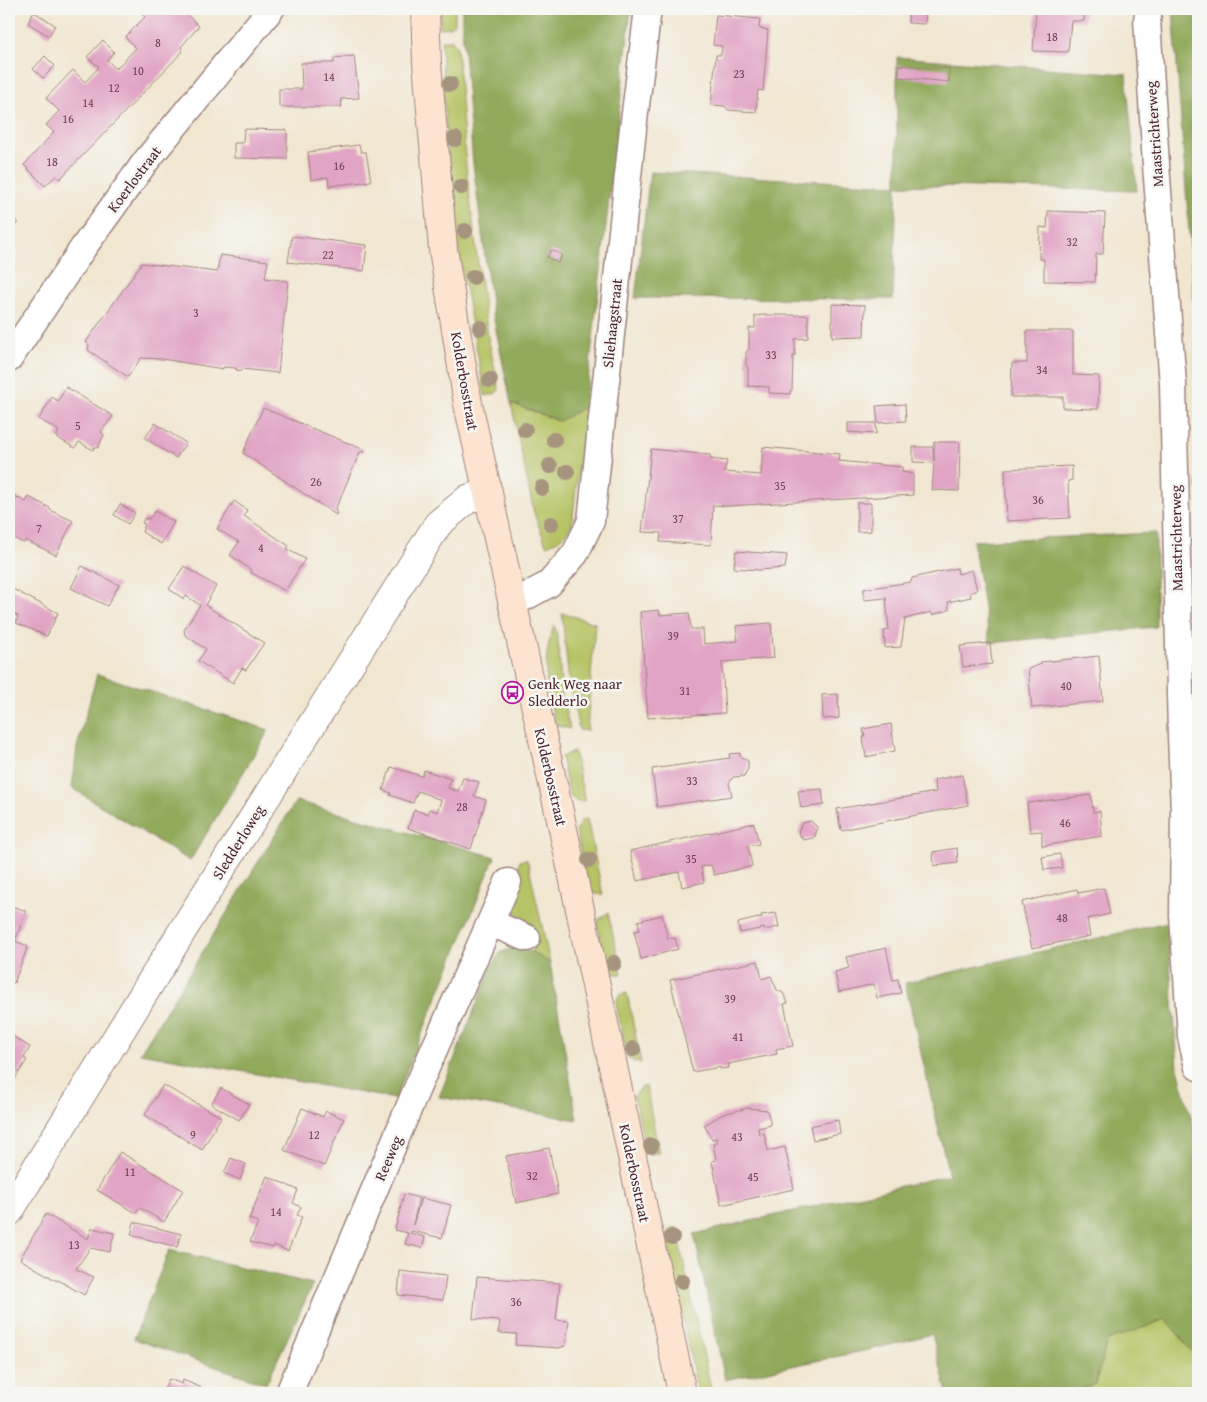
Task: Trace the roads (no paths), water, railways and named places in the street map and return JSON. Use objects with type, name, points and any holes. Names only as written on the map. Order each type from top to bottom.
[{"type":"main road","name":"Kolderbosstraat","points":[[425,9],[428,73],[443,249],[468,404],[565,839],[682,1393]]},
{"type":"street","name":"Koerlostraat","points":[[9,359],[146,161],[271,9]]},
{"type":"street","name":"Sliehaagstraat","points":[[512,604],[549,584],[575,554],[591,521],[633,129],[648,9]]},
{"type":"street","name":"Maastrichterweg","points":[[1149,9],[1147,20],[1156,165],[1173,384],[1180,725],[1184,812],[1183,916],[1191,1037],[1198,1067]]},
{"type":"street","name":"Sledderloweg","points":[[9,1212],[191,917],[438,524],[468,499],[488,492]]},
{"type":"street","name":"Reeweg","points":[[289,1393],[414,1095],[508,882]]},
{"type":"street","points":[[491,923],[527,938]]},
{"type":"place","name":"Genk Weg naar Sledderlo","points":[[512,692]]}]
